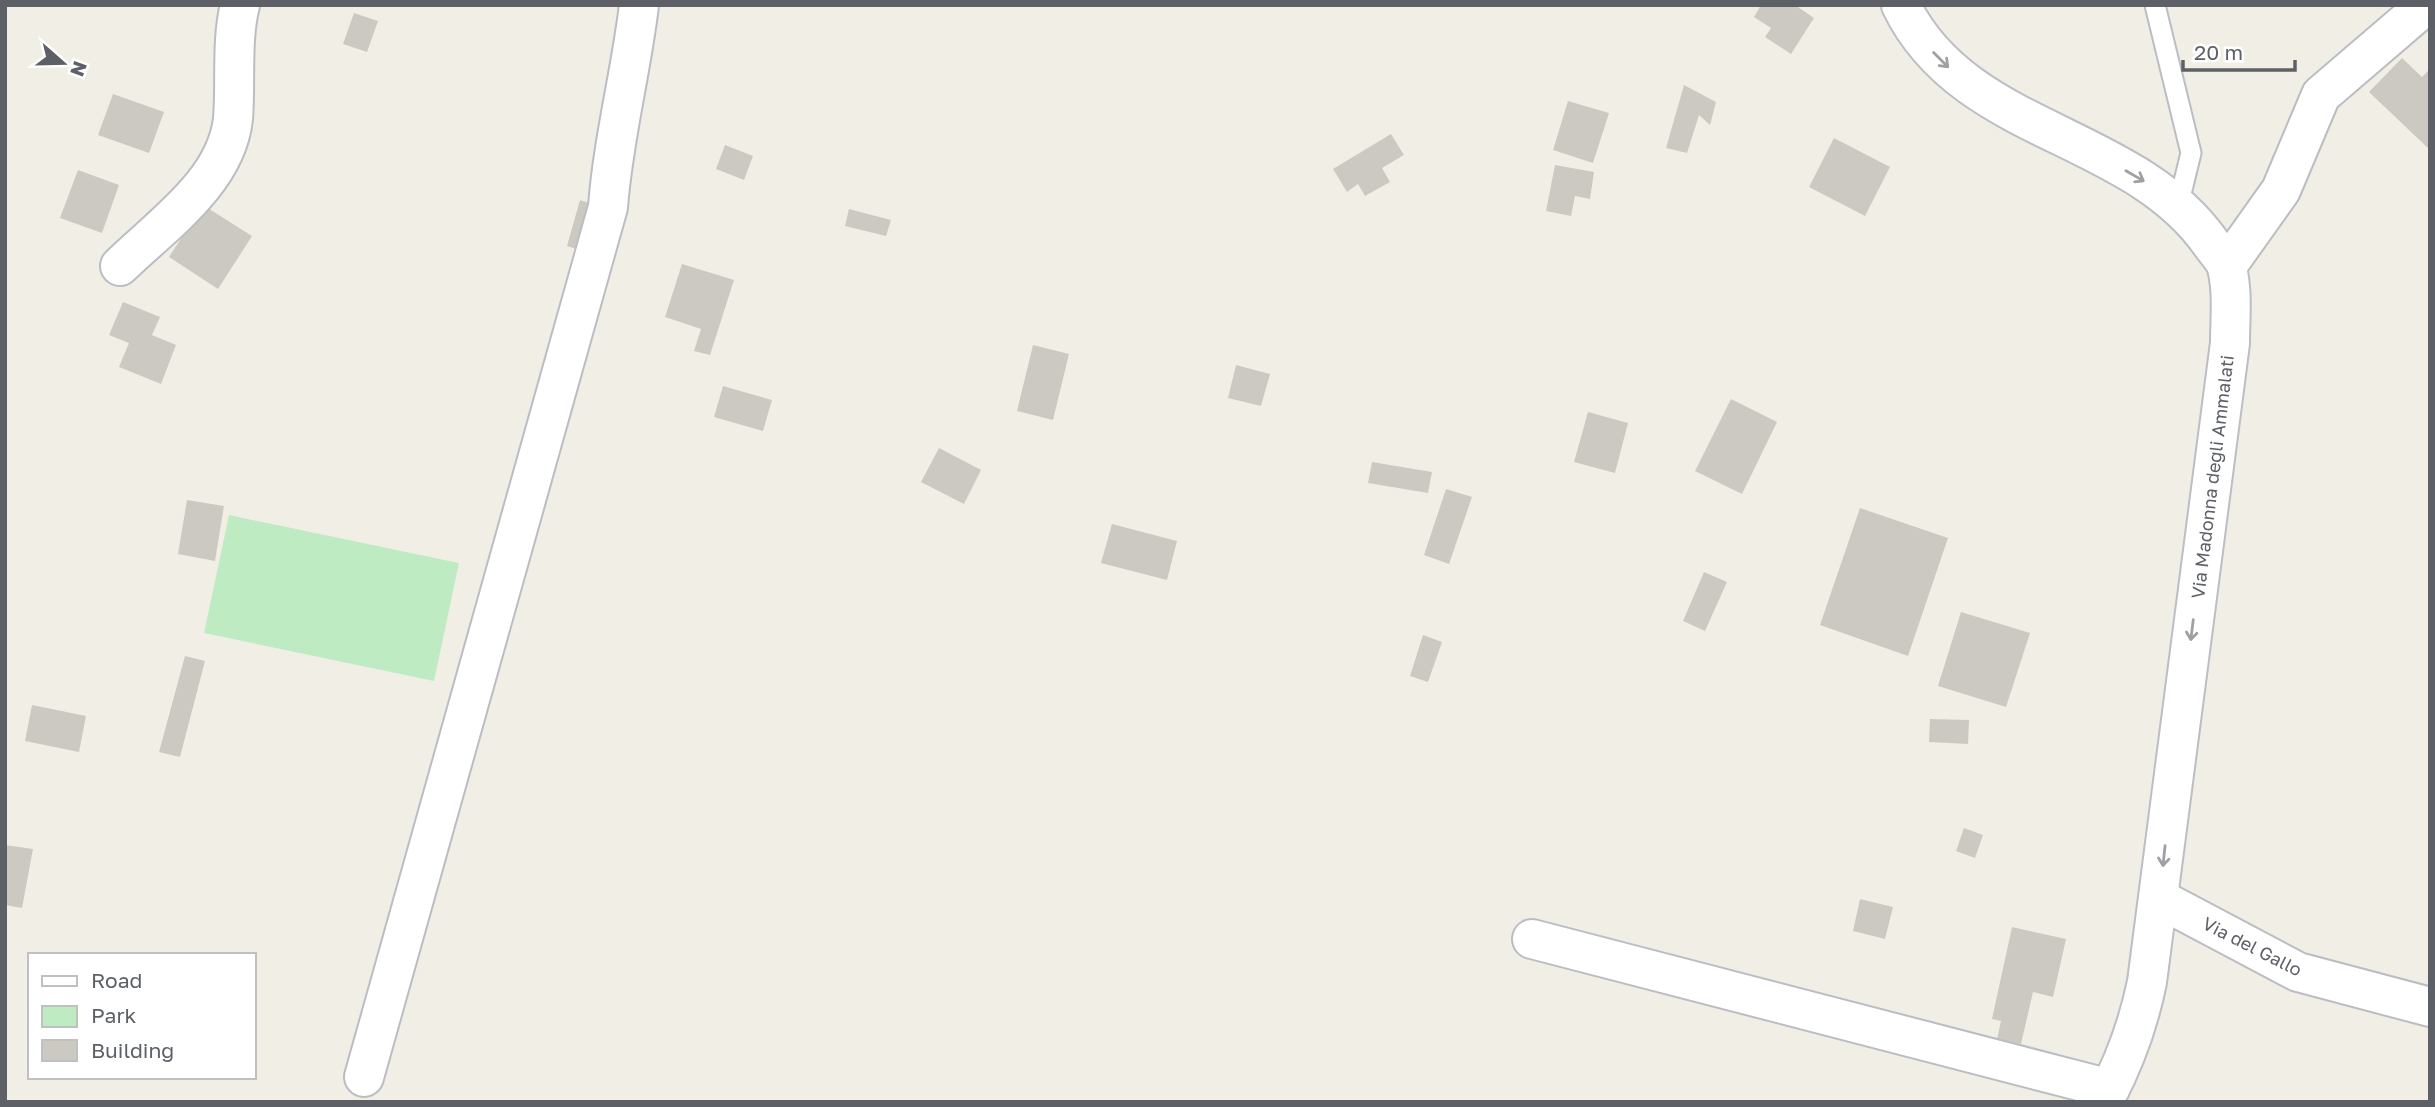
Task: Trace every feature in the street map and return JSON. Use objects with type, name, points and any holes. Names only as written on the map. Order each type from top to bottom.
[{"type":"street","points":[[120,266],[209,179],[227,147],[232,121],[240,5]]},
{"type":"street","points":[[364,1077],[608,207],[612,159],[633,58],[639,5]]},
{"type":"street","points":[[1901,5],[1929,49],[1964,83],[2001,108],[2141,178],[2178,206],[2203,233],[2227,266],[2281,190],[2321,94],[2426,5]]},
{"type":"street","name":"Via Madonna degli Ammalati","points":[[2106,1095],[2126,1060],[2138,1026],[2160,899],[2230,343],[2227,266]]},
{"type":"street","name":"Via del Gallo","points":[[2160,899],[2298,972],[2430,1007]]},
{"type":"street","points":[[1532,939],[2106,1095]]},
{"type":"lane","points":[[2155,5],[2191,153],[2178,206]]},
{"type":"green space","points":[[229,515],[459,563],[434,681],[204,633]]},
{"type":"building","points":[[1761,5],[1795,5],[1814,18],[1791,54],[1765,37],[1771,28],[1754,17]]},
{"type":"building","points":[[354,13],[378,21],[367,52],[343,44]]},
{"type":"building","points":[[2402,58],[2422,77],[2430,69],[2430,150],[2369,92]]},
{"type":"building","points":[[1684,85],[1716,102],[1710,125],[1699,115],[1687,153],[1666,148]]},
{"type":"building","points":[[113,94],[164,112],[149,153],[98,135]]},
{"type":"building","points":[[1568,101],[1609,113],[1593,163],[1553,150]]},
{"type":"building","points":[[1391,134],[1404,155],[1382,168],[1390,182],[1365,196],[1358,184],[1347,192],[1333,169]]},
{"type":"building","points":[[1834,138],[1890,167],[1865,216],[1809,187]]},
{"type":"building","points":[[725,145],[753,156],[744,180],[716,169]]},
{"type":"building","points":[[1555,165],[1594,172],[1590,199],[1575,196],[1571,216],[1546,211]]},
{"type":"building","points":[[78,170],[119,185],[102,233],[60,218]]},
{"type":"building","points":[[580,200],[599,206],[585,252],[567,246]]},
{"type":"building","points":[[203,205],[252,236],[218,289],[169,257]]},
{"type":"building","points":[[849,209],[891,220],[886,236],[845,226]]},
{"type":"building","points":[[682,264],[734,280],[710,355],[694,351],[701,329],[665,317]]},
{"type":"building","points":[[123,302],[160,317],[152,335],[176,345],[161,384],[119,367],[129,343],[109,335]]},
{"type":"building","points":[[1033,345],[1069,354],[1053,420],[1017,411]]},
{"type":"building","points":[[1236,365],[1270,374],[1261,406],[1228,398]]},
{"type":"building","points":[[723,386],[772,400],[763,431],[714,417]]},
{"type":"building","points":[[1731,399],[1777,422],[1742,494],[1695,471]]},
{"type":"building","points":[[1588,412],[1628,423],[1615,473],[1574,462]]},
{"type":"building","points":[[939,448],[981,470],[964,504],[921,482]]},
{"type":"building","points":[[1372,462],[1432,472],[1428,493],[1368,483]]},
{"type":"building","points":[[1446,489],[1472,497],[1449,564],[1424,555]]},
{"type":"building","points":[[187,500],[224,506],[215,561],[178,554]]},
{"type":"building","points":[[1860,508],[1948,538],[1908,656],[1820,625]]},
{"type":"building","points":[[1112,524],[1177,541],[1167,580],[1101,563]]},
{"type":"building","points":[[1704,572],[1727,582],[1705,631],[1683,621]]},
{"type":"building","points":[[1961,612],[2030,633],[2006,707],[1938,686]]},
{"type":"building","points":[[1423,635],[1442,642],[1428,682],[1410,676]]},
{"type":"building","points":[[185,656],[205,661],[180,757],[159,752]]},
{"type":"building","points":[[32,705],[86,716],[79,752],[25,741]]},
{"type":"building","points":[[1930,719],[1969,720],[1968,744],[1929,742]]},
{"type":"building","points":[[1964,828],[1983,835],[1975,858],[1956,851]]},
{"type":"building","points":[[5,845],[33,849],[22,908],[5,905]]},
{"type":"building","points":[[1860,899],[1893,907],[1885,939],[1853,931]]},
{"type":"building","points":[[2012,927],[2066,939],[2053,997],[2033,992],[2021,1044],[1997,1039],[2001,1021],[1992,1019]]}]
